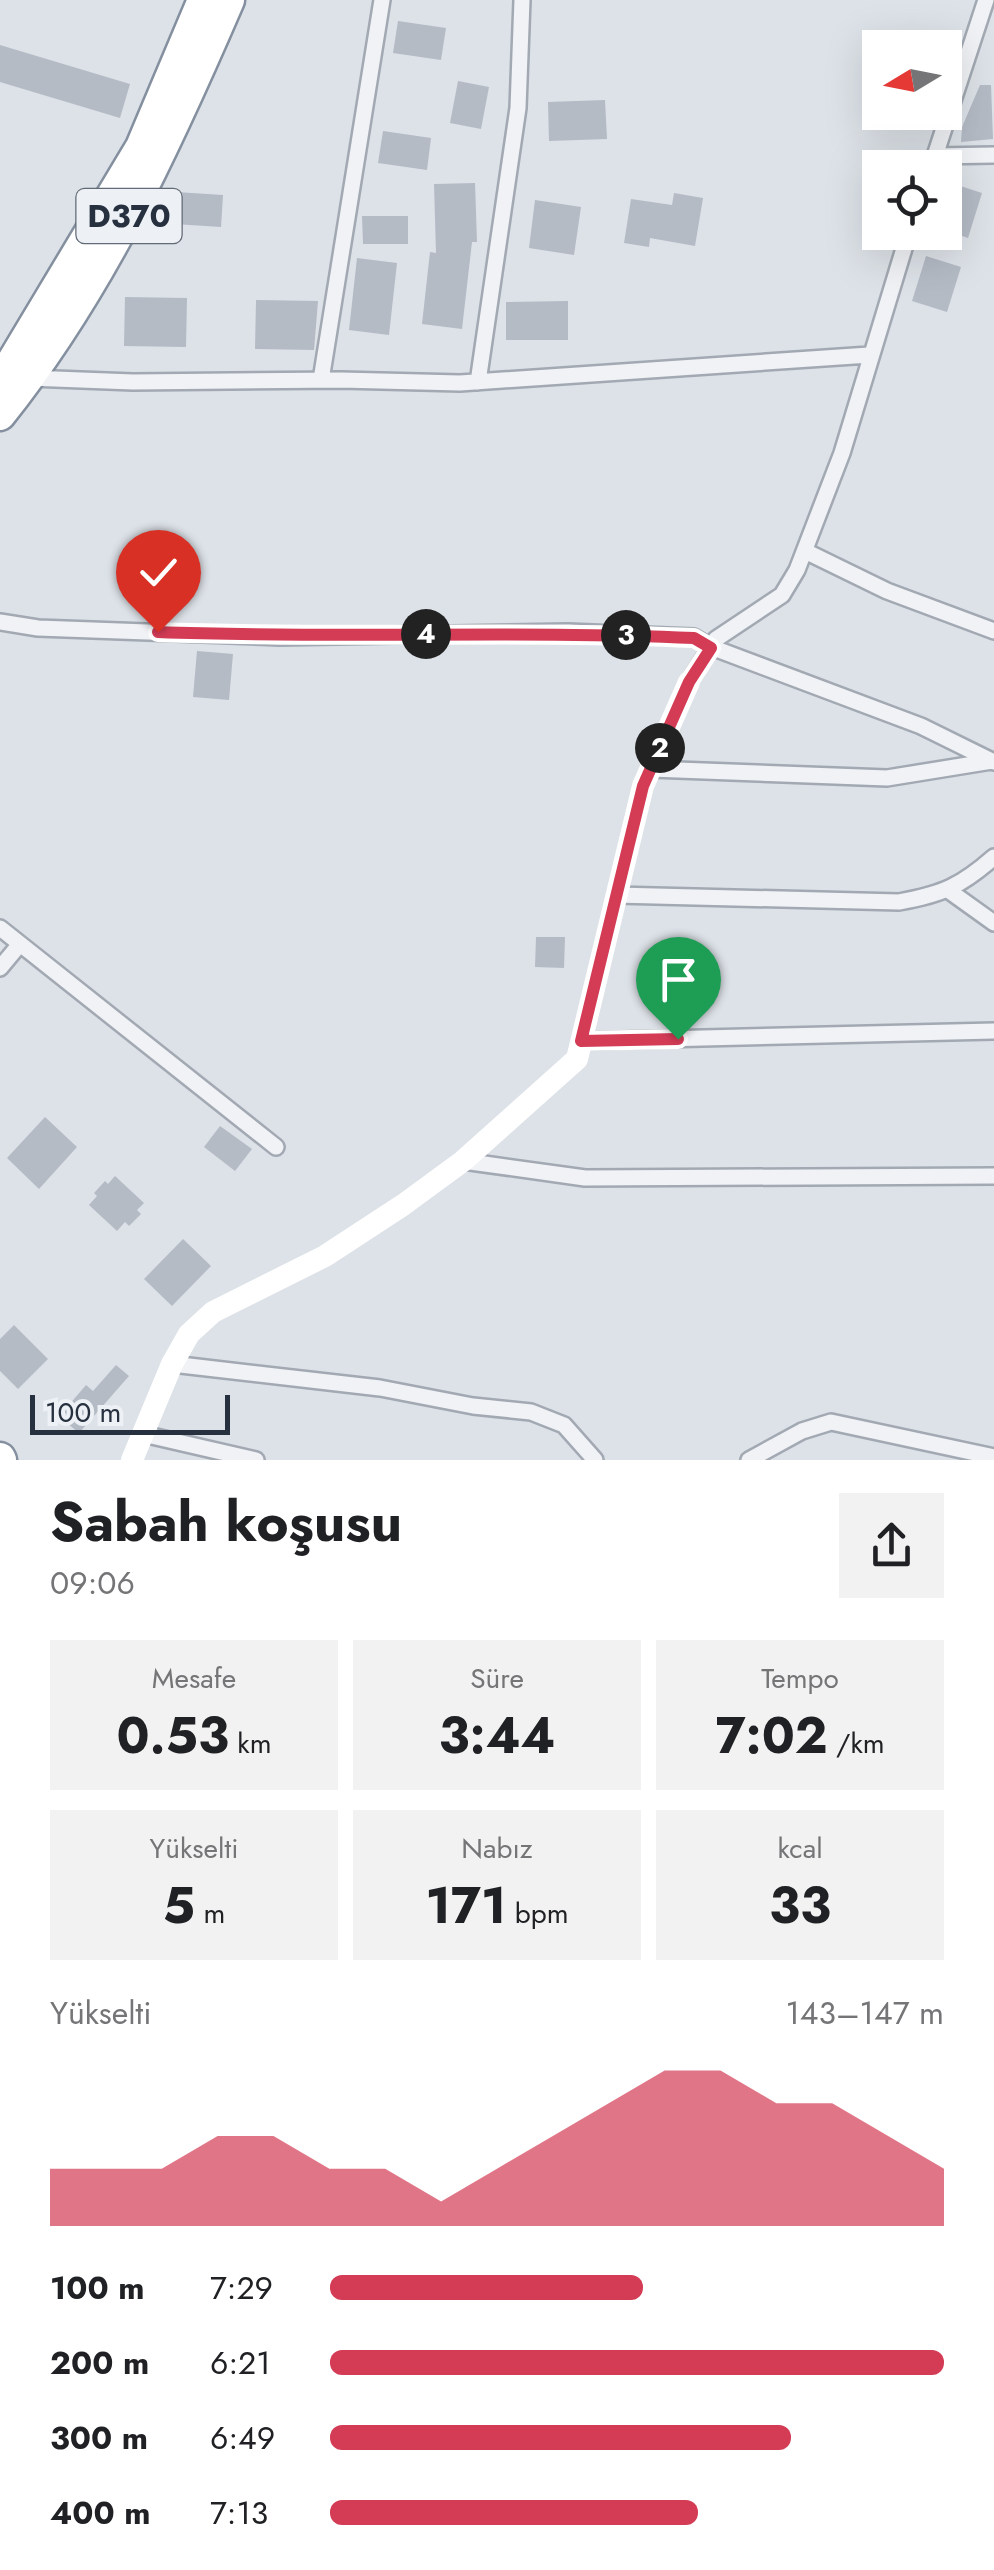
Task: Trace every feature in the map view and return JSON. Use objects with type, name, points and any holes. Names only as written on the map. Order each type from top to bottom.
[{"type":"highway","name":"D370","points":[[0,415],[14,380],[141,146],[203,0]]},
{"type":"highway","name":"D370","points":[[14,380],[98,274],[168,140],[229,0]]},
{"type":"street","points":[[321,380],[382,0]]},
{"type":"street","points":[[478,382],[518,108],[522,0]]},
{"type":"street","points":[[936,150],[986,0]]},
{"type":"street","points":[[962,159],[994,155]]},
{"type":"street","points":[[132,1460],[172,1364],[189,1334],[213,1312],[325,1256],[403,1205],[463,1161],[577,1059],[643,786],[689,682],[716,640],[782,595],[804,551],[842,454],[904,250]]},
{"type":"street","points":[[14,380],[478,382],[869,355]]},
{"type":"street","points":[[804,551],[888,591],[994,631]]},
{"type":"street","points":[[0,622],[38,628],[280,637],[568,632],[694,638],[711,648],[920,726],[993,762]]},
{"type":"street","points":[[651,769],[887,778],[993,762]]},
{"type":"street","points":[[616,895],[900,902],[964,883],[994,857]]},
{"type":"street","points":[[948,890],[994,923]]},
{"type":"street","points":[[0,928],[276,1147]]},
{"type":"street","points":[[0,968],[20,944]]},
{"type":"street","points":[[581,1041],[994,1031]]},
{"type":"street","points":[[463,1161],[585,1178],[994,1176]]},
{"type":"street","points":[[172,1364],[380,1388],[473,1406],[531,1412],[564,1425],[594,1460]]},
{"type":"street","points":[[749,1460],[802,1432],[831,1422],[994,1458]]},
{"type":"street","points":[[143,1434],[256,1460]]},
{"type":"building","points":[[398,21],[446,28],[441,60],[393,53]]},
{"type":"building","points":[[0,45],[130,84],[120,118],[0,82]]},
{"type":"building","points":[[458,81],[489,87],[481,129],[450,123]]},
{"type":"building","points":[[980,85],[991,85],[993,139],[961,142],[962,127]]},
{"type":"building","points":[[605,100],[607,139],[549,141],[548,102]]},
{"type":"building","points":[[383,131],[431,138],[427,170],[378,163]]},
{"type":"building","points":[[475,183],[477,242],[472,242],[462,329],[422,324],[430,252],[436,253],[434,184]]},
{"type":"building","points":[[962,187],[982,193],[968,238],[962,236]]},
{"type":"building","points":[[176,192],[223,195],[221,227],[174,224]]},
{"type":"building","points":[[674,193],[703,198],[695,246],[650,238],[649,247],[624,243],[631,199],[672,205]]},
{"type":"building","points":[[535,200],[581,207],[574,255],[529,248]]},
{"type":"building","points":[[362,216],[408,216],[408,244],[363,244]]},
{"type":"building","points":[[926,256],[961,267],[947,312],[912,301]]},
{"type":"building","points":[[357,258],[397,263],[389,335],[349,330]]},
{"type":"building","points":[[125,297],[187,298],[186,347],[124,346]]},
{"type":"building","points":[[256,300],[318,301],[314,350],[255,349]]},
{"type":"building","points":[[568,301],[568,340],[506,340],[506,302]]},
{"type":"building","points":[[197,651],[233,654],[229,700],[193,697]]},
{"type":"building","points":[[536,937],[565,937],[564,968],[535,967]]},
{"type":"building","points":[[45,1117],[77,1147],[39,1189],[7,1158]]},
{"type":"building","points":[[220,1126],[252,1149],[235,1171],[204,1147]]},
{"type":"building","points":[[115,1176],[144,1203],[137,1210],[141,1214],[117,1231],[89,1205],[97,1196],[94,1193]]},
{"type":"building","points":[[183,1239],[211,1266],[172,1306],[144,1279]]},
{"type":"building","points":[[14,1325],[48,1359],[18,1389],[0,1371],[0,1339]]},
{"type":"building","points":[[116,1365],[129,1376],[79,1433],[62,1419],[67,1414],[63,1412],[86,1385],[93,1391]]},
{"type":"route","points":[[158,632],[280,637],[568,632],[694,638],[711,648],[689,682],[643,786],[581,1041],[678,1039]]}]
